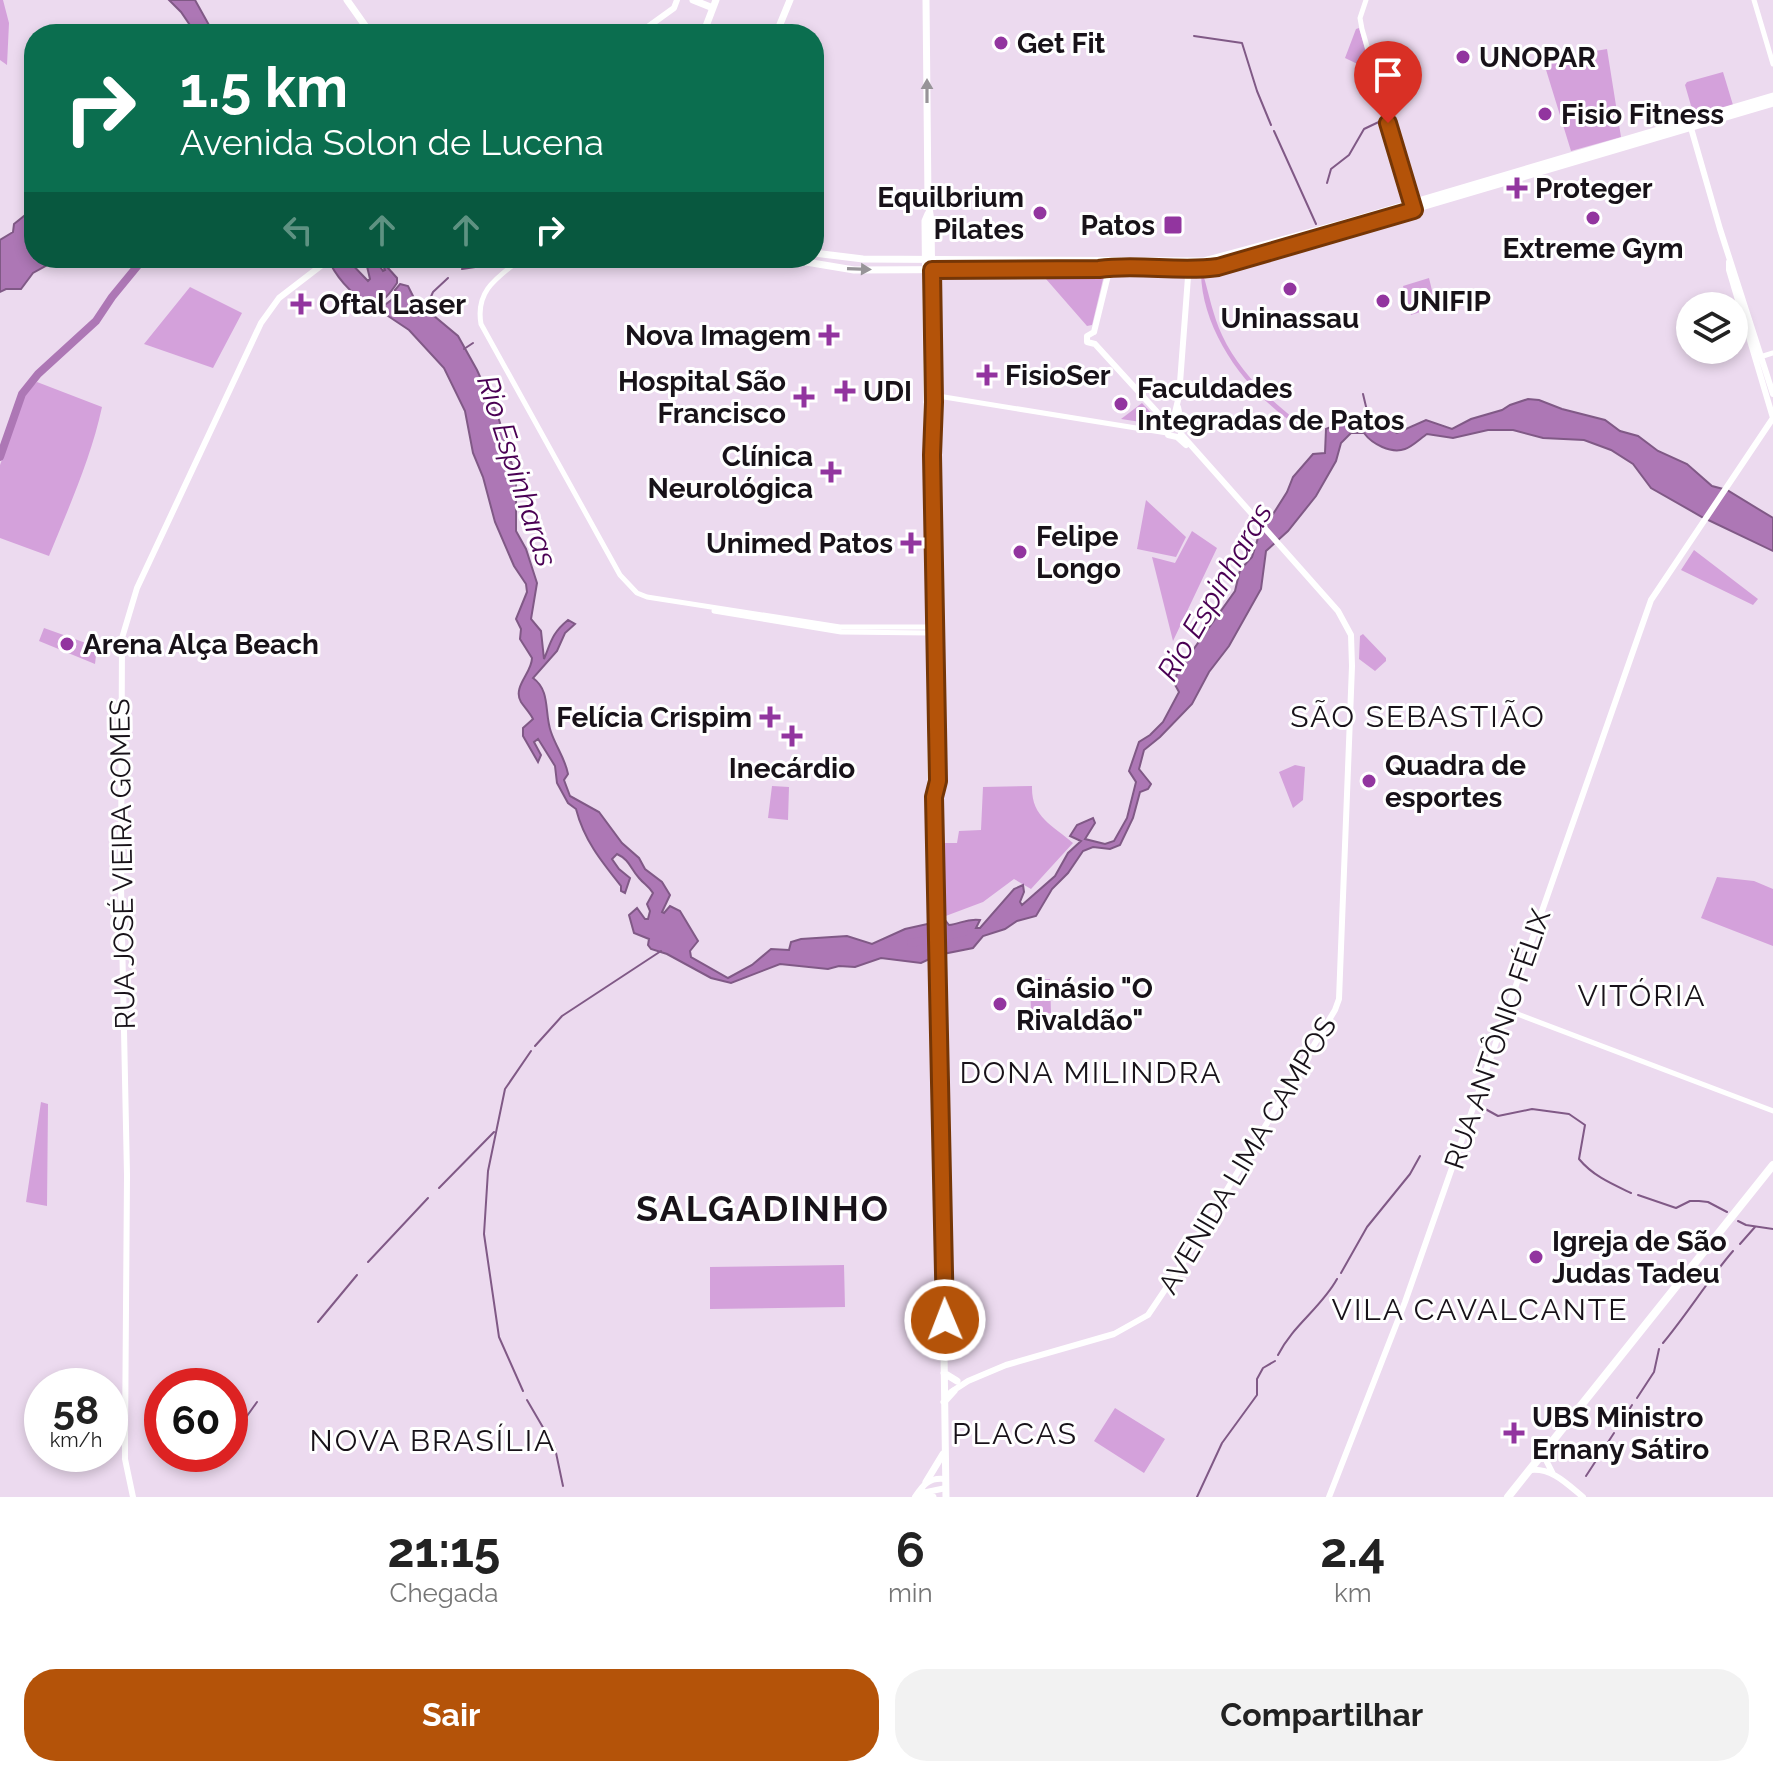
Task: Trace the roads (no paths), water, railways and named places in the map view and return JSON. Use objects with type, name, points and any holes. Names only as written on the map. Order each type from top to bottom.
[{"type":"highway","points":[[1508,1497],[1773,1165]]},
{"type":"main road","points":[[347,0],[364,24]]},
{"type":"main road","points":[[693,0],[714,4],[707,24]]},
{"type":"main road","points":[[780,24],[790,0]]},
{"type":"main road","points":[[926,0],[927,218],[931,221],[932,630],[938,781],[934,797],[946,1488]]},
{"type":"main road","points":[[650,24],[675,4]]},
{"type":"main road","points":[[1691,126],[1773,96]]},
{"type":"main road","points":[[824,254],[856,259],[1218,267],[1293,241],[1773,103]]},
{"type":"main road","points":[[1691,126],[1729,259],[1729,270],[1773,394]]},
{"type":"main road","points":[[1190,267],[1293,241]]},
{"type":"main road","points":[[824,265],[854,270],[929,270],[1111,264]]},
{"type":"main road","points":[[1111,264],[1094,332],[1098,336],[1097,343],[1180,432]]},
{"type":"main road","points":[[1180,432],[1178,407],[1190,267]]},
{"type":"main road","name":"RUA JOSÉ VIEIRA GOMES","points":[[133,1497],[125,1459],[127,1175],[121,886],[122,638],[137,588],[246,352],[269,310],[317,268]]},
{"type":"main road","points":[[929,270],[935,396],[932,630]]},
{"type":"main road","points":[[1758,357],[1773,418]]},
{"type":"main road","points":[[1178,407],[1167,433],[1171,437],[1180,432]]},
{"type":"main road","name":"RUA ANTÔNIO FÉLIX","points":[[1329,1497],[1405,1302],[1644,620],[1663,581],[1773,418]]},
{"type":"main road","name":"AVENIDA LIMA CAMPOS","points":[[968,1381],[1006,1365],[1114,1334],[1139,1322],[1155,1307],[1335,1010],[1340,995],[1352,639],[1344,621],[1180,432]]},
{"type":"main road","points":[[944,1373],[957,1381],[968,1381]]},
{"type":"main road","points":[[944,1389],[957,1381]]},
{"type":"main road","points":[[944,1402],[968,1381]]},
{"type":"main road","points":[[944,1389],[954,1391]]},
{"type":"main road","points":[[917,1496],[945,1448]]},
{"type":"main road","points":[[1543,1465],[1545,1452]]},
{"type":"main road","points":[[1531,1470],[1543,1465]]},
{"type":"main road","points":[[1543,1465],[1583,1497]]},
{"type":"main road","points":[[926,1482],[934,1479],[946,1488]]},
{"type":"main road","points":[[917,1496],[946,1488]]},
{"type":"main road","points":[[917,1496],[933,1497]]},
{"type":"street","points":[[1366,0],[1360,18],[1413,206]]},
{"type":"street","points":[[1754,0],[1773,64]]},
{"type":"street","points":[[507,268],[495,277],[484,294],[479,314],[485,334],[624,581],[642,595],[704,607],[840,627],[932,630]]},
{"type":"street","points":[[1758,357],[1773,353]]},
{"type":"street","points":[[935,396],[1167,433]]},
{"type":"street","points":[[1507,1010],[1773,1111]]},
{"type":"waterway","points":[[1194,36],[1242,43],[1271,125]]},
{"type":"waterway","points":[[1327,183],[1331,169],[1349,155],[1364,129],[1385,119]]},
{"type":"waterway","points":[[1274,131],[1316,224]]},
{"type":"waterway","points":[[0,457],[22,394],[38,374],[96,321],[136,268]]},
{"type":"waterway","points":[[462,269],[469,268]]},
{"type":"waterway","points":[[426,308],[433,292],[448,278]]},
{"type":"waterway","points":[[464,349],[473,343]]},
{"type":"waterway","points":[[1363,394],[1368,415],[1366,420]]},
{"type":"waterway","name":"Rio Espinharas","points":[[911,943],[964,932]]},
{"type":"waterway","points":[[535,1046],[562,1016],[661,951]]},
{"type":"waterway","points":[[523,1391],[499,1337],[484,1234],[488,1171],[505,1089],[531,1051]]},
{"type":"waterway","points":[[1478,1105],[1498,1116],[1532,1109],[1569,1114],[1585,1125],[1579,1159],[1597,1175],[1631,1193]]},
{"type":"waterway","points":[[439,1188],[494,1132]]},
{"type":"waterway","points":[[1341,1273],[1367,1227],[1410,1174],[1420,1156]]},
{"type":"waterway","points":[[1638,1195],[1676,1208],[1690,1201],[1708,1202],[1727,1212]]},
{"type":"waterway","points":[[368,1262],[428,1198]]},
{"type":"waterway","points":[[1738,1221],[1773,1229]]},
{"type":"waterway","points":[[1740,1244],[1755,1227]]},
{"type":"waterway","points":[[1663,1343],[1733,1251]]},
{"type":"waterway","points":[[318,1322],[357,1275]]},
{"type":"waterway","points":[[1278,1355],[1337,1279]]},
{"type":"waterway","points":[[1637,1398],[1654,1372],[1659,1349]]},
{"type":"waterway","points":[[1197,1497],[1222,1443],[1257,1395],[1257,1379],[1263,1368],[1275,1361]]},
{"type":"waterway","points":[[527,1400],[555,1448],[563,1486]]},
{"type":"waterway","points":[[248,1415],[257,1402]]},
{"type":"waterway","points":[[1617,1429],[1632,1405]]},
{"type":"waterway","points":[[1586,1476],[1614,1433]]},
{"type":"place","name":"Get Fit","points":[[1001,43]]},
{"type":"place","name":"UNOPAR","points":[[1463,57]]},
{"type":"place","name":"Fisio Fitness","points":[[1545,114]]},
{"type":"place","name":"Proteger","points":[[1517,188]]},
{"type":"place","name":"Equilbrium Pilates","points":[[1040,213]]},
{"type":"place","name":"Extreme Gym","points":[[1593,218]]},
{"type":"place","name":"Patos","points":[[1173,225]]},
{"type":"place","name":"Uninassau","points":[[1290,289]]},
{"type":"place","name":"UNIFIP","points":[[1383,301]]},
{"type":"place","name":"Oftal Laser","points":[[301,304]]},
{"type":"place","name":"Nova Imagem","points":[[829,335]]},
{"type":"place","name":"FisioSer","points":[[987,375]]},
{"type":"place","name":"UDI","points":[[845,391]]},
{"type":"place","name":"Hospital São Francisco","points":[[804,397]]},
{"type":"place","name":"Faculdades Integradas de Patos","points":[[1121,404]]},
{"type":"place","name":"Clínica Neurológica","points":[[831,472]]},
{"type":"place","name":"Unimed Patos","points":[[911,543]]},
{"type":"place","name":"Felipe Longo","points":[[1020,552]]},
{"type":"place","name":"Arena Alça Beach","points":[[67,644]]},
{"type":"place","name":"Felícia Crispim","points":[[770,717]]},
{"type":"place","name":"Inecárdio","points":[[792,736]]},
{"type":"place","name":"Quadra de esportes","points":[[1369,781]]},
{"type":"place","name":"Ginásio \"O Rivaldão\"","points":[[1000,1004]]},
{"type":"place","name":"Igreja de São Judas Tadeu","points":[[1536,1257]]},
{"type":"place","name":"UBS Ministro Ernany Sátiro","points":[[1514,1433]]},
{"type":"district","name":"SÃO SEBASTIÃO","points":[[1418,717]]},
{"type":"district","name":"VITÓRIA","points":[[1642,996]]},
{"type":"district","name":"DONA MILINDRA","points":[[1091,1073]]},
{"type":"district","name":"SALGADINHO","points":[[763,1208]]},
{"type":"district","name":"VILA CAVALCANTE","points":[[1480,1310]]},
{"type":"district","name":"PLACAS","points":[[1015,1434]]},
{"type":"district","name":"NOVA BRASÍLIA","points":[[433,1441]]}]
